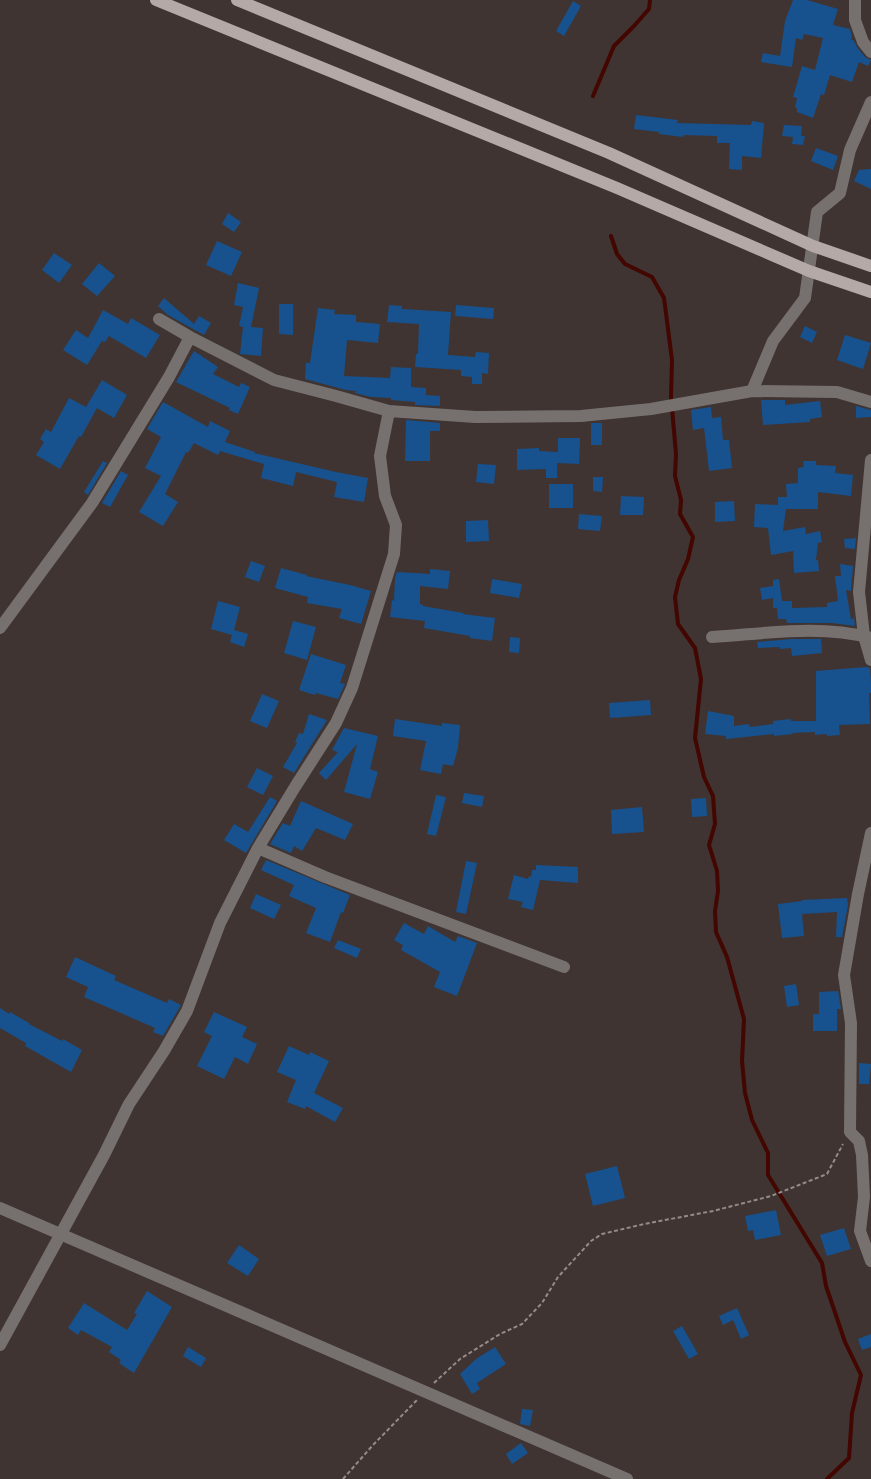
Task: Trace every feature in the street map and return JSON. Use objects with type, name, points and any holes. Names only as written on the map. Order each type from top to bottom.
[{"type":"main road","points":[[156,0],[617,188],[809,271],[871,292]]},
{"type":"main road","points":[[237,0],[609,153],[813,246],[871,266]]},
{"type":"street","points":[[855,0],[855,20],[863,42],[871,52]]},
{"type":"street","points":[[752,391],[773,341],[805,298],[817,212],[840,193],[850,150],[871,102]]},
{"type":"street","points":[[159,318],[190,337],[274,380],[388,411],[493,417],[581,416],[651,409],[752,391],[837,392],[871,402]]},
{"type":"street","points":[[0,628],[92,502],[169,377],[190,337]]},
{"type":"street","points":[[0,1345],[104,1155],[129,1104],[164,1050],[186,1010],[220,923],[258,848],[336,724],[352,688],[394,554],[396,525],[385,496],[380,456],[388,411]]},
{"type":"street","points":[[871,460],[859,592],[871,660]]},
{"type":"street","points":[[712,637],[828,630],[868,637]]},
{"type":"street","points":[[871,833],[844,975],[851,1023],[850,1132],[859,1141],[867,1154],[860,1231],[871,1261]]},
{"type":"street","points":[[258,848],[325,877],[564,967]]},
{"type":"street","points":[[0,1208],[627,1479]]},
{"type":"path","points":[[343,1479],[425,1391],[460,1359],[500,1334],[522,1324],[542,1303],[558,1277],[591,1241],[602,1234],[713,1211],[771,1196],[826,1174],[850,1132]]},
{"type":"building","points":[[793,0],[807,0],[838,9],[833,25],[850,29],[851,39],[865,57],[871,60],[868,66],[859,62],[852,82],[830,75],[824,95],[821,94],[813,118],[797,112],[797,108],[795,108],[797,98],[793,97],[802,66],[815,70],[823,38],[804,34],[802,40],[796,38],[792,67],[761,62],[763,53],[780,56],[785,21]]},
{"type":"building","points":[[573,1],[581,6],[564,36],[556,31]]},
{"type":"building","points":[[636,115],[678,120],[677,123],[751,125],[752,121],[764,123],[761,158],[742,156],[742,170],[729,169],[730,143],[717,143],[717,136],[684,135],[683,137],[634,129]]},
{"type":"building","points":[[784,125],[802,126],[801,136],[805,136],[803,145],[792,144],[793,137],[782,136]]},
{"type":"building","points":[[816,148],[838,156],[833,170],[811,161]]},
{"type":"building","points":[[871,169],[871,189],[854,181],[859,170]]},
{"type":"building","points":[[228,213],[241,222],[234,232],[222,224]]},
{"type":"building","points":[[217,241],[242,252],[231,276],[206,265]]},
{"type":"building","points":[[54,253],[72,265],[59,283],[42,270]]},
{"type":"building","points":[[99,263],[115,276],[97,296],[82,284]]},
{"type":"building","points":[[238,283],[259,288],[251,327],[263,328],[261,356],[240,354],[243,327],[239,326],[243,307],[234,305]]},
{"type":"building","points":[[164,298],[194,324],[199,316],[211,323],[204,335],[168,315],[158,306]]},
{"type":"building","points":[[279,304],[293,304],[293,335],[279,334]]},
{"type":"building","points":[[389,305],[402,306],[402,309],[451,312],[448,355],[475,357],[476,352],[489,353],[488,374],[482,373],[482,384],[472,384],[472,377],[461,376],[461,370],[415,367],[416,354],[418,354],[419,324],[387,322]]},
{"type":"building","points":[[456,305],[494,308],[493,319],[455,316]]},
{"type":"building","points":[[318,308],[335,310],[334,314],[356,315],[356,322],[380,324],[378,343],[347,340],[344,376],[390,378],[391,367],[411,368],[411,387],[426,388],[426,395],[440,396],[440,406],[415,405],[415,402],[371,397],[355,393],[356,391],[305,379],[306,363],[310,363]]},
{"type":"building","points":[[103,310],[128,324],[131,318],[160,335],[146,358],[109,336],[105,342],[102,341],[87,365],[63,350],[76,330],[88,338]]},
{"type":"building","points":[[805,326],[817,332],[812,343],[800,337]]},
{"type":"building","points":[[845,335],[871,343],[863,369],[837,360]]},
{"type":"building","points":[[194,351],[218,367],[213,374],[239,387],[241,383],[250,387],[238,414],[229,410],[230,408],[176,382]]},
{"type":"building","points":[[102,380],[127,395],[114,418],[97,408],[60,469],[36,455],[44,442],[40,439],[46,429],[51,432],[69,398],[86,407]]},
{"type":"building","points":[[761,400],[785,400],[785,405],[820,401],[822,417],[810,419],[810,422],[763,425]]},
{"type":"building","points":[[163,402],[208,427],[210,421],[230,431],[225,442],[254,453],[368,478],[364,502],[334,497],[337,482],[296,472],[293,486],[261,478],[264,464],[220,451],[218,455],[194,443],[188,453],[186,452],[165,494],[178,502],[163,526],[139,512],[161,476],[145,468],[161,437],[147,429]]},
{"type":"building","points":[[856,406],[871,410],[871,417],[856,418]]},
{"type":"building","points":[[711,407],[712,418],[721,417],[723,440],[729,440],[732,468],[709,471],[704,428],[693,430],[691,410]]},
{"type":"building","points":[[406,420],[440,423],[440,431],[430,431],[430,461],[405,461]]},
{"type":"building","points":[[591,423],[602,423],[602,445],[591,445]]},
{"type":"building","points":[[558,438],[580,438],[579,464],[557,463],[557,478],[546,478],[546,469],[517,470],[517,449],[539,448],[539,451],[558,452]]},
{"type":"building","points":[[103,461],[107,463],[88,495],[84,492]]},
{"type":"building","points":[[803,461],[816,461],[816,465],[836,466],[835,473],[853,475],[851,496],[818,492],[818,509],[786,509],[783,531],[805,527],[806,534],[820,531],[822,542],[818,543],[816,560],[818,560],[819,571],[794,573],[793,551],[771,555],[768,528],[754,527],[755,504],[778,505],[778,497],[787,497],[786,484],[798,483],[798,468],[804,467]]},
{"type":"building","points":[[478,464],[496,465],[494,484],[476,482]]},
{"type":"building","points":[[121,471],[128,475],[110,507],[102,503]]},
{"type":"building","points":[[593,477],[603,477],[602,492],[593,491]]},
{"type":"building","points":[[549,484],[573,484],[573,508],[549,508]]},
{"type":"building","points":[[621,496],[644,497],[643,515],[620,515]]},
{"type":"building","points":[[734,501],[735,521],[715,522],[715,502]]},
{"type":"building","points":[[579,514],[602,516],[600,531],[578,529]]},
{"type":"building","points":[[488,520],[489,541],[466,542],[466,521]]},
{"type":"building","points":[[856,538],[855,549],[845,548],[844,539]]},
{"type":"building","points":[[251,561],[265,566],[259,582],[245,577]]},
{"type":"building","points":[[840,564],[853,566],[851,591],[846,590],[851,619],[854,618],[855,626],[832,623],[787,623],[786,619],[778,619],[777,608],[773,608],[773,598],[762,600],[760,588],[773,586],[773,580],[779,579],[782,601],[792,601],[792,608],[827,607],[827,603],[838,601],[835,576],[841,576]]},
{"type":"building","points":[[281,568],[306,576],[371,591],[361,624],[339,618],[342,609],[307,603],[308,597],[275,588]]},
{"type":"building","points":[[430,569],[450,571],[448,589],[420,586],[420,604],[463,614],[495,618],[492,641],[424,628],[425,621],[390,617],[397,572],[430,574]]},
{"type":"building","points":[[492,579],[522,584],[519,598],[490,593]]},
{"type":"building","points":[[218,601],[240,607],[234,630],[248,634],[244,647],[230,642],[232,635],[211,629]]},
{"type":"building","points":[[293,621],[316,627],[307,660],[284,653]]},
{"type":"building","points":[[510,637],[520,638],[519,653],[509,652]]},
{"type":"building","points":[[821,639],[822,653],[792,656],[791,648],[758,648],[757,642]]},
{"type":"building","points":[[311,654],[346,665],[340,683],[345,684],[338,699],[299,690]]},
{"type":"building","points":[[870,668],[870,724],[839,725],[840,735],[827,736],[827,734],[815,735],[815,732],[726,739],[726,736],[705,734],[708,711],[734,716],[734,726],[749,724],[750,727],[791,719],[791,721],[816,721],[816,671]]},
{"type":"building","points":[[262,694],[279,701],[267,728],[250,721]]},
{"type":"building","points":[[650,700],[651,715],[610,718],[609,703]]},
{"type":"building","points":[[309,714],[327,720],[294,773],[283,767],[297,743],[295,742],[299,733],[303,734]]},
{"type":"building","points":[[395,719],[442,726],[442,723],[460,725],[458,748],[453,766],[443,764],[441,774],[420,770],[426,741],[393,736]]},
{"type":"building","points":[[344,728],[378,736],[370,769],[378,772],[370,799],[344,792],[357,744],[326,780],[319,773],[338,752],[332,750]]},
{"type":"building","points":[[257,768],[273,776],[263,795],[247,787]]},
{"type":"building","points":[[464,793],[484,796],[482,807],[462,803]]},
{"type":"building","points":[[436,795],[446,797],[436,836],[427,834]]},
{"type":"building","points":[[270,797],[277,801],[246,853],[224,840],[234,824],[248,832]]},
{"type":"building","points":[[706,798],[707,816],[692,817],[691,799]]},
{"type":"building","points":[[301,801],[353,824],[345,840],[316,828],[302,851],[294,846],[291,853],[270,844],[283,823],[290,826]]},
{"type":"building","points":[[642,807],[644,832],[612,834],[611,810]]},
{"type":"building","points":[[266,860],[350,895],[343,913],[341,912],[330,942],[306,933],[316,908],[289,896],[294,885],[261,870]]},
{"type":"building","points":[[466,861],[477,863],[466,914],[456,912]]},
{"type":"building","points":[[536,865],[578,867],[578,883],[540,880],[533,910],[521,907],[523,902],[508,899],[514,875],[528,879],[529,876],[531,877],[532,870],[536,870]]},
{"type":"building","points":[[256,894],[281,905],[274,919],[250,908]]},
{"type":"building","points":[[847,898],[848,905],[842,937],[836,937],[837,912],[802,914],[804,936],[782,938],[778,904],[802,900]]},
{"type":"building","points":[[404,923],[424,934],[428,926],[455,942],[458,936],[477,943],[457,996],[434,987],[440,972],[401,950],[403,945],[394,940]]},
{"type":"building","points":[[338,940],[361,949],[357,958],[334,948]]},
{"type":"building","points":[[75,957],[116,976],[114,980],[167,1003],[169,999],[181,1005],[163,1036],[153,1032],[155,1028],[84,997],[88,987],[66,977]]},
{"type":"building","points":[[796,984],[799,1005],[787,1007],[784,986]]},
{"type":"building","points":[[838,991],[841,1009],[837,1009],[837,1031],[813,1031],[813,1014],[819,1014],[819,992]]},
{"type":"building","points":[[0,1008],[82,1050],[71,1072],[25,1046],[26,1043],[0,1028]]},
{"type":"building","points":[[214,1012],[247,1027],[242,1037],[257,1044],[248,1064],[235,1057],[224,1079],[197,1066],[212,1036],[204,1032]]},
{"type":"building","points":[[289,1046],[309,1055],[310,1052],[329,1061],[314,1093],[343,1108],[335,1122],[306,1106],[305,1109],[287,1102],[296,1080],[277,1072]]},
{"type":"building","points":[[859,1063],[871,1064],[869,1084],[859,1084]]},
{"type":"building","points":[[617,1166],[625,1198],[593,1206],[585,1174]]},
{"type":"building","points":[[776,1210],[781,1235],[755,1240],[753,1230],[748,1231],[745,1216]]},
{"type":"building","points":[[844,1228],[851,1249],[827,1256],[820,1235]]},
{"type":"building","points":[[239,1245],[259,1259],[248,1276],[227,1263]]},
{"type":"building","points":[[147,1291],[172,1307],[134,1373],[119,1363],[121,1360],[109,1352],[112,1347],[81,1330],[78,1335],[68,1328],[84,1303],[127,1330],[137,1314],[134,1313]]},
{"type":"building","points":[[737,1308],[749,1335],[741,1339],[733,1320],[723,1325],[719,1316]]},
{"type":"building","points":[[682,1326],[698,1354],[689,1359],[673,1331]]},
{"type":"building","points":[[871,1334],[871,1347],[862,1350],[858,1339]]},
{"type":"building","points":[[188,1347],[206,1358],[201,1367],[183,1356]]},
{"type":"building","points":[[495,1347],[506,1364],[477,1383],[480,1389],[472,1394],[460,1374],[476,1359]]},
{"type":"building","points":[[522,1409],[533,1410],[530,1426],[520,1424]]},
{"type":"building","points":[[521,1443],[528,1453],[512,1464],[506,1454]]},
{"type":"waterway","points":[[593,96],[614,46],[649,9],[650,0]]},
{"type":"waterway","points":[[611,236],[617,254],[625,264],[652,277],[664,298],[672,360],[671,397],[676,454],[675,476],[681,500],[680,514],[693,537],[688,559],[679,580],[675,597],[678,624],[695,648],[701,679],[695,738],[704,777],[713,796],[715,824],[709,845],[717,871],[716,932],[727,957],[744,1019],[742,1061],[745,1093],[752,1120],[768,1153],[768,1175],[822,1263],[826,1286],[845,1342],[861,1375],[852,1413],[849,1458],[827,1479]]}]
